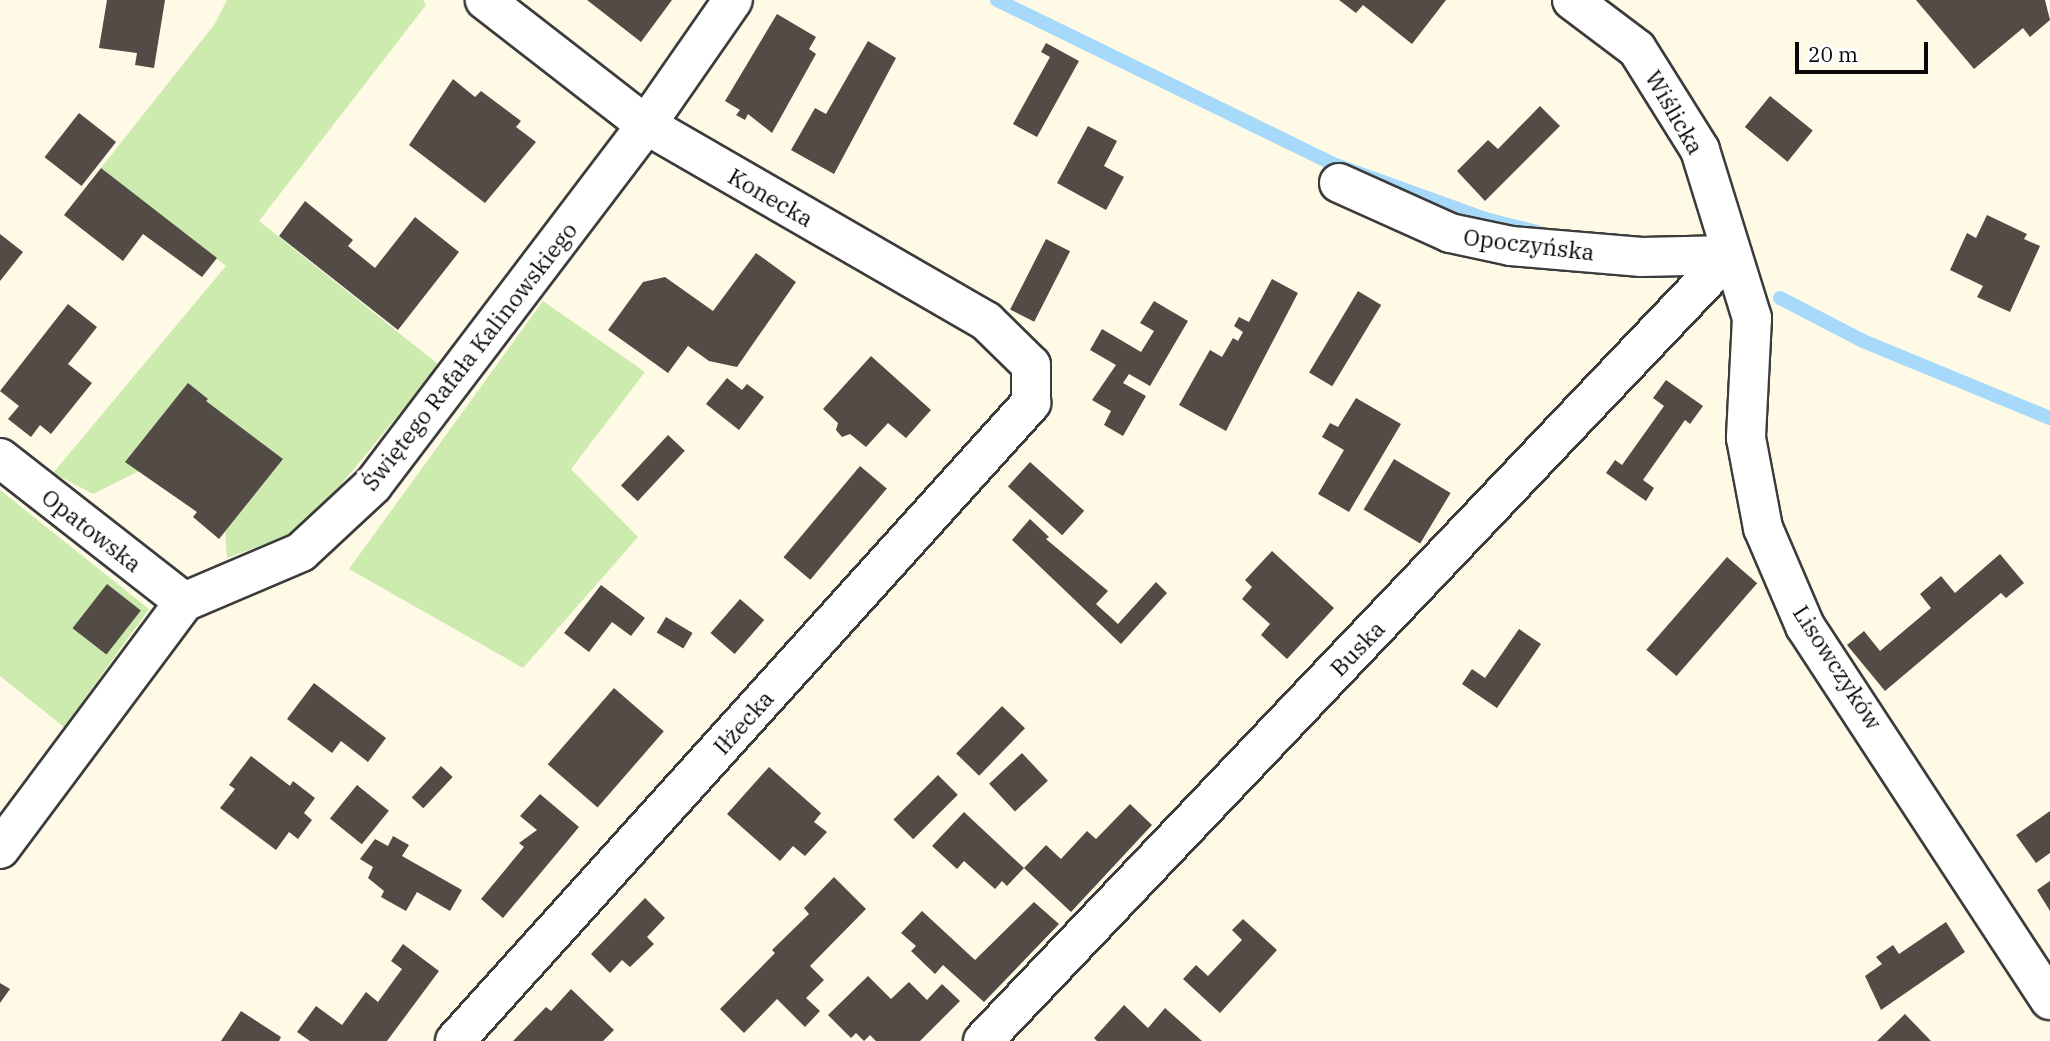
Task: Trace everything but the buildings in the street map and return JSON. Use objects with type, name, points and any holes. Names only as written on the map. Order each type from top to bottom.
[{"type":"street","name":"Konecka","points":[[485,0],[646,125],[986,321],[1031,365],[1031,403]]},
{"type":"street","name":"Świętego Rafała Kalinowskiego","points":[[184,602],[302,552],[373,485],[646,125],[733,0]]},
{"type":"street","name":"Wiślicka","points":[[1572,0],[1637,49],[1700,150],[1730,255]]},
{"type":"street","name":"Opoczyńska","points":[[1339,183],[1450,233],[1511,246],[1642,257],[1730,255]]},
{"type":"street","name":"Lisowczyków","points":[[1730,255],[1752,318],[1746,438],[1768,540],[1805,626],[1875,726],[2050,1000]]},
{"type":"street","name":"Buska","points":[[983,1041],[1730,255]]},
{"type":"street","name":"Iłżecka","points":[[455,1041],[1031,403]]},
{"type":"street","name":"Opatowska","points":[[0,457],[184,602]]},
{"type":"street","points":[[0,849],[184,602]]},
{"type":"green space","points":[[227,0],[423,0],[426,5],[259,221],[439,365],[304,530],[227,558],[223,502],[161,460],[93,494],[53,473],[226,266],[101,168],[214,25]]},
{"type":"green space","points":[[543,301],[645,372],[571,469],[638,537],[523,668],[349,569]]},
{"type":"green space","points":[[0,490],[149,609],[64,727],[0,676]]},
{"type":"waterway","points":[[997,0],[1336,165],[1489,220],[1538,232]]},
{"type":"waterway","points":[[1780,298],[1863,341],[2050,418]]}]
